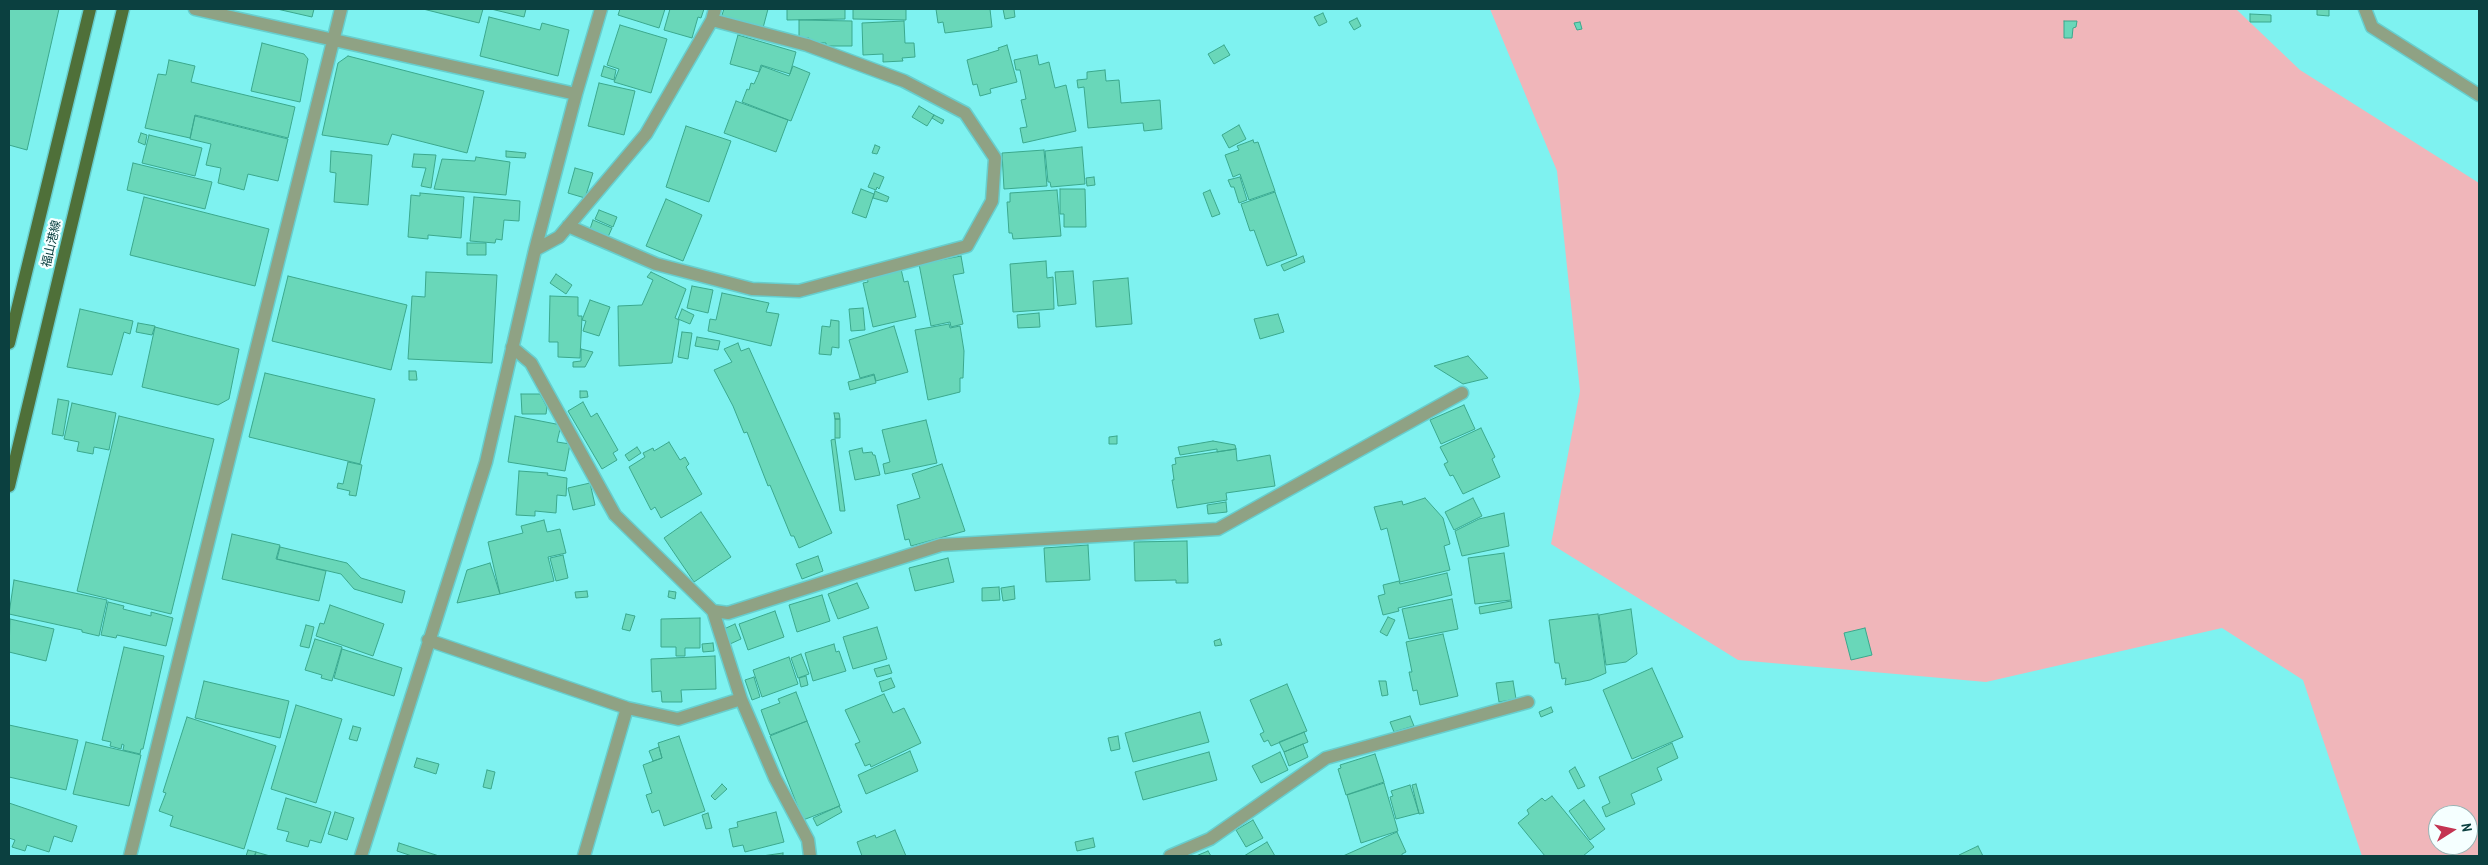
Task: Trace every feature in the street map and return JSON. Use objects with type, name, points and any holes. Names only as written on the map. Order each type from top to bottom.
[{"type":"main road","name":"福山港線","points":[[9,343],[90,9]]},
{"type":"main road","name":"福山港線","points":[[9,486],[123,9]]},
{"type":"street","points":[[195,9],[576,94]]},
{"type":"street","points":[[130,856],[341,9]]},
{"type":"street","points":[[361,856],[486,462],[535,250],[576,94],[601,9]]},
{"type":"street","points":[[2365,9],[2372,27],[2479,95]]},
{"type":"street","points":[[535,250],[559,237],[568,226],[646,134],[713,14],[904,81],[966,113],[995,158],[992,201],[967,246],[799,291],[762,289],[656,264],[568,226]]},
{"type":"street","points":[[512,348],[531,363],[615,515],[713,611],[740,699],[775,778],[808,840],[810,856]]},
{"type":"street","points":[[713,611],[728,613],[942,545],[1218,530],[1462,392]]},
{"type":"street","points":[[428,640],[627,708],[678,719],[740,699]]},
{"type":"street","points":[[1170,856],[1210,839],[1326,758],[1528,702]]},
{"type":"street","points":[[584,856],[627,708]]},
{"type":"shaded area","points":[[1490,9],[2236,9],[2300,70],[2479,183],[2479,856],[2362,856],[2303,680],[2222,628],[1986,682],[1738,660],[1551,544],[1580,391],[1557,171]]},
{"type":"building","points":[[9,9],[59,9],[27,150],[9,145]]},
{"type":"building","points":[[277,9],[314,9],[312,17]]},
{"type":"building","points":[[423,9],[483,9],[479,23]]},
{"type":"building","points":[[491,9],[526,9],[524,17]]},
{"type":"building","points":[[620,9],[665,9],[659,28],[618,15]]},
{"type":"building","points":[[670,9],[704,9],[701,18],[698,17],[692,38],[664,30]]},
{"type":"building","points":[[724,9],[768,9],[763,28],[721,18]]},
{"type":"building","points":[[787,9],[845,9],[845,19],[787,20]]},
{"type":"building","points":[[853,9],[906,9],[906,20],[853,19]]},
{"type":"building","points":[[936,9],[990,9],[992,27],[945,33],[943,22],[938,23]]},
{"type":"building","points":[[1003,9],[1014,9],[1015,17],[1005,19]]},
{"type":"building","points":[[2317,9],[2329,9],[2329,16],[2317,15]]},
{"type":"building","points":[[1323,13],[1327,22],[1319,26],[1314,17]]},
{"type":"building","points":[[2250,14],[2271,15],[2271,22],[2250,22]]},
{"type":"building","points":[[489,17],[540,30],[542,23],[569,30],[558,76],[480,56]]},
{"type":"building","points":[[1357,18],[1361,26],[1354,30],[1349,22]]},
{"type":"building","points":[[799,20],[852,21],[852,46],[826,46],[826,43],[809,42],[809,38],[799,38]]},
{"type":"building","points":[[904,21],[905,43],[914,43],[915,57],[902,58],[903,61],[883,62],[883,54],[863,55],[862,23]]},
{"type":"building","points":[[2064,21],[2077,21],[2076,27],[2073,28],[2072,38],[2064,38]]},
{"type":"building","points":[[1580,22],[1582,29],[1577,30],[1574,23]]},
{"type":"building","points":[[620,25],[667,39],[651,93],[614,82],[619,69],[607,65]]},
{"type":"building","points":[[738,35],[796,52],[790,74],[761,65],[759,72],[730,64]]},
{"type":"building","points":[[262,43],[304,54],[308,59],[300,102],[251,91]]},
{"type":"building","points":[[1007,45],[1017,82],[990,89],[991,93],[980,96],[977,84],[973,85],[967,60],[999,50],[998,48]]},
{"type":"building","points":[[1224,45],[1230,55],[1214,64],[1208,54]]},
{"type":"building","points":[[1037,55],[1039,65],[1049,62],[1055,88],[1066,85],[1076,131],[1023,143],[1020,128],[1027,127],[1021,100],[1026,99],[1020,70],[1016,70],[1014,60]]},
{"type":"building","points":[[348,56],[484,91],[467,153],[392,134],[388,145],[322,135],[338,63]]},
{"type":"building","points":[[169,60],[195,66],[191,82],[295,107],[288,138],[195,115],[190,138],[145,128],[158,74],[166,75]]},
{"type":"building","points":[[604,66],[616,70],[614,80],[601,76]]},
{"type":"building","points":[[762,66],[789,76],[793,66],[810,73],[791,121],[742,102],[747,89],[749,90],[751,83],[754,84]]},
{"type":"building","points":[[1105,70],[1106,81],[1119,80],[1121,103],[1160,100],[1162,129],[1144,131],[1143,123],[1088,128],[1084,87],[1078,88],[1077,80],[1087,79],[1087,72]]},
{"type":"building","points":[[599,83],[635,91],[624,135],[588,126]]},
{"type":"building","points":[[736,101],[788,120],[776,152],[724,133]]},
{"type":"building","points":[[919,106],[934,115],[927,126],[912,117]]},
{"type":"building","points":[[934,115],[944,120],[942,124],[932,118]]},
{"type":"building","points":[[195,116],[288,139],[278,181],[248,174],[244,190],[218,183],[221,168],[206,165],[211,144],[190,139]]},
{"type":"building","points":[[1239,125],[1246,139],[1229,148],[1222,135]]},
{"type":"building","points":[[686,126],[731,141],[709,202],[666,187]]},
{"type":"building","points":[[141,133],[147,135],[145,145],[138,142]]},
{"type":"building","points":[[149,135],[202,148],[195,176],[142,163]]},
{"type":"building","points":[[1253,140],[1254,143],[1258,142],[1275,191],[1249,200],[1240,174],[1233,177],[1225,155],[1239,150],[1237,146]]},
{"type":"building","points":[[875,145],[880,147],[877,154],[872,153]]},
{"type":"building","points":[[1082,147],[1085,184],[1051,187],[1050,182],[1048,182],[1045,151]]},
{"type":"building","points":[[1044,150],[1047,186],[1004,189],[1002,153]]},
{"type":"building","points":[[331,151],[372,155],[368,205],[334,202],[336,173],[330,172]]},
{"type":"building","points":[[506,151],[526,153],[525,158],[506,157]]},
{"type":"building","points":[[414,154],[436,155],[431,188],[421,186],[426,168],[412,167]]},
{"type":"building","points":[[476,157],[510,162],[506,195],[434,189],[442,159],[475,161]]},
{"type":"building","points":[[133,163],[212,182],[205,209],[127,190]]},
{"type":"building","points":[[575,168],[593,173],[585,198],[568,193]]},
{"type":"building","points":[[874,173],[884,177],[879,189],[877,187],[876,190],[868,187]]},
{"type":"building","points":[[1094,177],[1095,185],[1087,186],[1086,178]]},
{"type":"building","points":[[1240,177],[1247,200],[1239,203],[1234,187],[1231,187],[1228,180]]},
{"type":"building","points":[[861,189],[874,194],[866,218],[852,213]]},
{"type":"building","points":[[1060,189],[1085,189],[1086,227],[1064,227],[1064,214],[1060,214]]},
{"type":"building","points":[[1057,190],[1061,236],[1013,239],[1012,233],[1009,233],[1007,202],[1010,202],[1010,193]]},
{"type":"building","points":[[1210,190],[1220,214],[1212,217],[1203,193]]},
{"type":"building","points":[[875,191],[889,197],[887,202],[873,198]]},
{"type":"building","points":[[1275,192],[1297,255],[1267,266],[1254,230],[1250,231],[1241,204]]},
{"type":"building","points":[[420,193],[464,197],[461,238],[428,235],[428,239],[408,237],[411,195],[420,196]]},
{"type":"building","points":[[144,197],[269,229],[255,286],[130,255]]},
{"type":"building","points":[[474,197],[520,201],[519,221],[504,220],[502,240],[496,239],[495,243],[470,241]]},
{"type":"building","points":[[666,199],[702,215],[683,261],[646,246]]},
{"type":"building","points":[[599,210],[617,217],[613,227],[595,219]]},
{"type":"building","points":[[593,220],[612,228],[608,237],[590,229]]},
{"type":"building","points":[[467,243],[486,243],[486,255],[467,255]]},
{"type":"building","points":[[961,256],[964,273],[953,275],[963,324],[951,327],[950,322],[931,326],[919,264]]},
{"type":"building","points":[[1303,256],[1305,262],[1284,271],[1281,265]]},
{"type":"building","points":[[1046,261],[1047,278],[1053,277],[1054,309],[1013,312],[1010,264]]},
{"type":"building","points":[[901,269],[904,282],[908,281],[916,317],[873,327],[863,283],[868,282],[867,277]]},
{"type":"building","points":[[1073,271],[1076,304],[1058,306],[1055,272]]},
{"type":"building","points":[[426,272],[497,275],[492,363],[408,359],[412,296],[425,297]]},
{"type":"building","points":[[651,272],[686,289],[675,318],[679,320],[672,363],[619,366],[618,306],[642,305],[653,280],[647,277]]},
{"type":"building","points":[[556,274],[572,285],[566,294],[550,283]]},
{"type":"building","points":[[288,276],[407,305],[391,370],[272,341]]},
{"type":"building","points":[[1128,278],[1132,324],[1096,327],[1093,281]]},
{"type":"building","points":[[692,286],[713,290],[708,313],[687,308]]},
{"type":"building","points":[[722,293],[769,303],[766,312],[779,314],[771,346],[708,331],[710,319],[716,320]]},
{"type":"building","points":[[550,296],[578,297],[578,316],[582,316],[580,358],[558,357],[558,342],[549,342]]},
{"type":"building","points":[[590,300],[610,307],[599,336],[583,331],[586,321],[582,320]]},
{"type":"building","points":[[863,308],[865,330],[851,331],[849,309]]},
{"type":"building","points":[[80,309],[133,321],[130,334],[124,332],[112,375],[67,367]]},
{"type":"building","points":[[682,309],[694,315],[690,324],[678,319]]},
{"type":"building","points":[[1039,313],[1040,327],[1018,328],[1017,315]]},
{"type":"building","points":[[1278,314],[1284,332],[1260,339],[1254,319]]},
{"type":"building","points":[[831,320],[839,321],[839,348],[832,347],[831,355],[819,354],[822,326],[830,327]]},
{"type":"building","points":[[138,323],[155,326],[152,335],[136,332]]},
{"type":"building","points":[[949,324],[950,328],[960,326],[964,351],[963,378],[960,378],[960,392],[928,400],[915,330]]},
{"type":"building","points":[[894,326],[908,372],[876,381],[874,374],[860,378],[849,340]]},
{"type":"building","points":[[155,327],[239,349],[229,399],[218,405],[142,387]]},
{"type":"building","points":[[682,332],[692,333],[688,359],[678,357]]},
{"type":"building","points":[[697,337],[720,341],[718,350],[695,346]]},
{"type":"building","points":[[738,343],[741,351],[749,348],[832,533],[799,548],[794,536],[791,536],[770,485],[768,486],[747,432],[744,433],[733,406],[714,370],[732,362],[724,349]]},
{"type":"building","points":[[581,349],[593,352],[585,367],[573,367],[573,362],[581,361]]},
{"type":"building","points":[[1468,356],[1488,378],[1463,384],[1434,366]]},
{"type":"building","points":[[409,371],[416,371],[417,380],[409,380]]},
{"type":"building","points":[[265,373],[375,399],[360,464],[249,437]]},
{"type":"building","points":[[874,375],[876,383],[850,390],[848,382]]},
{"type":"building","points":[[580,391],[587,391],[588,397],[580,398]]},
{"type":"building","points":[[521,394],[540,394],[547,407],[546,414],[522,414]]},
{"type":"building","points":[[58,399],[69,401],[63,436],[52,434]]},
{"type":"building","points":[[583,402],[591,417],[597,413],[618,450],[613,453],[617,460],[602,469],[568,411]]},
{"type":"building","points":[[72,403],[116,413],[109,450],[94,447],[93,454],[77,451],[79,442],[64,439]]},
{"type":"building","points":[[1464,405],[1475,429],[1441,444],[1430,420]]},
{"type":"building","points":[[834,413],[839,413],[840,419],[835,419]]},
{"type":"building","points":[[119,416],[214,439],[171,614],[77,591]]},
{"type":"building","points":[[515,416],[561,425],[557,442],[570,444],[565,471],[508,462]]},
{"type":"building","points":[[835,419],[840,419],[840,438],[835,438]]},
{"type":"building","points":[[926,420],[937,463],[885,474],[883,464],[890,462],[882,430]]},
{"type":"building","points":[[1481,428],[1495,457],[1492,459],[1500,477],[1463,494],[1453,475],[1450,476],[1444,464],[1448,462],[1440,447]]},
{"type":"building","points":[[1117,436],[1117,444],[1109,444],[1109,437]]},
{"type":"building","points":[[835,439],[845,511],[840,511],[831,440]]},
{"type":"building","points":[[1213,441],[1235,445],[1236,449],[1217,452],[1217,449],[1180,455],[1178,447]]},
{"type":"building","points":[[669,442],[680,460],[685,457],[689,464],[686,467],[702,494],[661,518],[655,507],[651,510],[629,467],[645,457],[643,453],[653,448],[654,451]]},
{"type":"building","points":[[637,447],[641,453],[629,461],[625,455]]},
{"type":"building","points":[[862,448],[863,453],[872,452],[875,455],[880,475],[855,480],[849,451]]},
{"type":"building","points":[[1236,449],[1237,461],[1270,455],[1275,486],[1226,493],[1227,500],[1177,508],[1172,480],[1174,480],[1172,465],[1176,464],[1175,458]]},
{"type":"building","points":[[348,462],[362,465],[356,496],[349,495],[350,491],[337,488],[338,483],[343,484]]},
{"type":"building","points":[[942,464],[965,531],[911,546],[909,539],[905,540],[897,505],[920,498],[912,474]]},
{"type":"building","points":[[519,471],[548,473],[547,475],[567,478],[566,496],[557,495],[556,513],[535,511],[535,516],[516,515]]},
{"type":"building","points":[[590,483],[595,505],[573,510],[568,488]]},
{"type":"building","points":[[1425,498],[1443,518],[1450,544],[1444,546],[1450,570],[1400,582],[1387,528],[1381,530],[1374,507],[1402,501],[1403,505]]},
{"type":"building","points":[[1473,498],[1482,516],[1454,530],[1445,512]]},
{"type":"building","points":[[1226,502],[1227,512],[1208,514],[1207,505]]},
{"type":"building","points":[[701,512],[731,557],[694,582],[664,538]]},
{"type":"building","points":[[1504,513],[1509,546],[1462,556],[1455,531],[1479,519]]},
{"type":"building","points":[[544,520],[547,532],[560,529],[566,553],[548,557],[554,581],[500,594],[488,542],[523,533],[521,526]]},
{"type":"building","points":[[232,534],[280,545],[276,559],[326,571],[319,601],[222,579]]},
{"type":"building","points":[[1187,541],[1188,583],[1176,583],[1176,580],[1135,581],[1134,542]]},
{"type":"building","points":[[1088,545],[1090,580],[1046,582],[1044,548]]},
{"type":"building","points":[[280,547],[347,563],[361,578],[405,591],[402,603],[354,589],[341,574],[277,559]]},
{"type":"building","points":[[1504,553],[1511,600],[1475,604],[1468,558]]},
{"type":"building","points":[[563,555],[568,578],[556,581],[550,558]]},
{"type":"building","points":[[818,556],[823,571],[802,579],[796,564]]},
{"type":"building","points":[[948,558],[954,582],[915,591],[909,568]]},
{"type":"building","points":[[490,563],[500,594],[457,603],[467,570]]},
{"type":"building","points":[[1447,573],[1452,595],[1398,608],[1399,611],[1383,615],[1378,596],[1385,594],[1383,585],[1399,581],[1400,584]]},
{"type":"building","points":[[14,580],[107,600],[99,636],[82,632],[82,630],[9,614]]},
{"type":"building","points":[[857,583],[869,608],[838,619],[828,594]]},
{"type":"building","points":[[1014,586],[1015,599],[1003,601],[1001,588]]},
{"type":"building","points":[[999,587],[1000,600],[982,601],[982,588]]},
{"type":"building","points":[[587,591],[588,597],[576,598],[575,592]]},
{"type":"building","points":[[669,591],[676,592],[675,599],[668,597]]},
{"type":"building","points":[[822,595],[830,621],[797,632],[789,605]]},
{"type":"building","points":[[1452,599],[1458,629],[1409,639],[1402,609]]},
{"type":"building","points":[[1511,601],[1512,608],[1480,614],[1479,607]]},
{"type":"building","points":[[108,602],[124,606],[123,609],[151,616],[151,612],[173,618],[166,646],[117,635],[116,638],[101,635]]},
{"type":"building","points":[[330,605],[384,624],[373,656],[316,636],[320,623],[324,624]]},
{"type":"building","points":[[1631,609],[1637,654],[1626,662],[1606,665],[1599,615]]},
{"type":"building","points":[[775,611],[784,637],[748,650],[739,624]]},
{"type":"building","points":[[626,614],[635,616],[630,631],[622,629]]},
{"type":"building","points":[[1598,614],[1606,673],[1590,680],[1565,685],[1566,678],[1562,679],[1559,663],[1555,663],[1549,620]]},
{"type":"building","points":[[1388,617],[1395,620],[1387,636],[1380,632]]},
{"type":"building","points":[[700,618],[700,648],[685,648],[685,656],[676,656],[676,647],[661,647],[661,619]]},
{"type":"building","points":[[10,619],[54,629],[46,661],[9,652]]},
{"type":"building","points":[[735,624],[741,639],[730,644],[724,629]]},
{"type":"building","points":[[306,625],[314,627],[309,648],[300,646]]},
{"type":"building","points":[[877,627],[887,659],[853,669],[843,637]]},
{"type":"building","points":[[1865,628],[1872,655],[1851,660],[1844,633]]},
{"type":"building","points":[[1443,634],[1458,696],[1420,705],[1417,690],[1413,691],[1409,672],[1412,672],[1406,642]]},
{"type":"building","points":[[315,639],[342,647],[332,681],[321,678],[322,675],[305,670]]},
{"type":"building","points":[[1220,639],[1222,645],[1215,646],[1214,641]]},
{"type":"building","points":[[713,643],[714,651],[703,652],[702,644]]},
{"type":"building","points":[[834,644],[836,652],[839,651],[846,671],[813,681],[805,653]]},
{"type":"building","points":[[124,647],[164,656],[143,749],[141,749],[140,754],[123,750],[124,745],[122,744],[121,749],[110,746],[111,742],[102,740]]},
{"type":"building","points":[[342,649],[402,668],[394,696],[334,678]]},
{"type":"building","points":[[801,654],[809,674],[798,678],[791,658]]},
{"type":"building","points":[[715,656],[716,689],[681,690],[682,702],[662,702],[661,691],[652,692],[651,659]]},
{"type":"building","points":[[789,657],[798,684],[762,697],[753,670]]},
{"type":"building","points":[[889,665],[892,673],[877,677],[874,669]]},
{"type":"building","points":[[1652,668],[1683,737],[1632,759],[1603,690]]},
{"type":"building","points":[[806,676],[808,685],[801,687],[799,678]]},
{"type":"building","points":[[754,677],[760,697],[752,700],[745,680]]},
{"type":"building","points":[[891,678],[895,687],[882,692],[879,682]]},
{"type":"building","points":[[204,681],[289,701],[280,738],[195,718]]},
{"type":"building","points":[[1379,681],[1386,681],[1388,695],[1382,696]]},
{"type":"building","points":[[1513,681],[1516,699],[1499,702],[1496,683]]},
{"type":"building","points":[[1287,684],[1307,731],[1271,746],[1268,740],[1264,742],[1260,734],[1264,732],[1250,700]]},
{"type":"building","points":[[796,692],[807,721],[770,735],[761,710],[780,703],[778,699]]},
{"type":"building","points":[[884,694],[893,713],[904,708],[921,743],[871,767],[870,764],[865,766],[855,744],[860,742],[845,710]]},
{"type":"building","points":[[296,705],[342,719],[316,803],[271,789]]},
{"type":"building","points":[[1551,707],[1553,712],[1541,717],[1539,712]]},
{"type":"building","points":[[1200,712],[1209,742],[1133,762],[1125,733]]},
{"type":"building","points":[[1410,716],[1414,726],[1394,732],[1390,722]]},
{"type":"building","points":[[187,717],[276,746],[244,849],[170,826],[173,816],[159,811],[166,793],[163,792]]},
{"type":"building","points":[[807,721],[840,806],[803,820],[770,736]]},
{"type":"building","points":[[9,725],[78,740],[66,790],[9,777]]},
{"type":"building","points":[[353,726],[361,728],[357,741],[349,739]]},
{"type":"building","points":[[1304,732],[1308,742],[1284,752],[1279,742]]},
{"type":"building","points":[[679,736],[705,811],[664,826],[659,810],[652,813],[646,795],[652,793],[643,765],[662,758],[658,743]]},
{"type":"building","points":[[1118,736],[1120,749],[1111,751],[1108,738]]},
{"type":"building","points":[[86,742],[141,755],[129,806],[73,794]]},
{"type":"building","points":[[1672,743],[1678,758],[1657,768],[1662,780],[1631,794],[1635,804],[1606,817],[1602,807],[1610,803],[1599,777]]},
{"type":"building","points":[[1303,744],[1308,757],[1289,766],[1284,752]]},
{"type":"building","points":[[659,747],[662,758],[653,761],[649,751]]},
{"type":"building","points":[[910,751],[918,771],[866,794],[858,775]]},
{"type":"building","points":[[1209,752],[1217,780],[1143,800],[1135,772]]},
{"type":"building","points":[[1280,752],[1288,770],[1261,783],[1252,766]]},
{"type":"building","points":[[1375,754],[1384,782],[1346,795],[1338,769],[1341,768],[1340,765]]},
{"type":"building","points":[[417,758],[439,764],[436,774],[414,767]]},
{"type":"building","points":[[1575,767],[1585,786],[1578,789],[1569,771]]},
{"type":"building","points":[[487,770],[495,772],[491,789],[483,787]]},
{"type":"building","points":[[1384,783],[1398,831],[1361,843],[1347,795]]},
{"type":"building","points":[[722,784],[727,789],[715,800],[711,796]]},
{"type":"building","points":[[1416,784],[1424,813],[1419,814],[1412,785]]},
{"type":"building","points":[[1410,785],[1419,813],[1396,819],[1390,797],[1393,796],[1391,791]]},
{"type":"building","points":[[1552,796],[1594,847],[1583,856],[1545,856],[1518,823],[1529,814],[1527,810],[1542,798],[1545,801]]},
{"type":"building","points":[[286,798],[331,812],[321,843],[310,840],[308,847],[286,841],[289,832],[277,829]]},
{"type":"building","points":[[1584,800],[1605,829],[1590,840],[1569,811]]},
{"type":"building","points":[[9,803],[77,826],[72,842],[54,836],[49,852],[27,845],[25,851],[12,847],[15,840],[9,838]]},
{"type":"building","points":[[839,806],[842,812],[817,826],[813,818]]},
{"type":"building","points":[[335,812],[354,818],[347,840],[328,834]]},
{"type":"building","points":[[776,812],[784,842],[745,852],[743,845],[733,847],[729,829],[738,827],[737,822]]},
{"type":"building","points":[[708,813],[712,828],[706,829],[702,815]]},
{"type":"building","points":[[1253,820],[1263,838],[1246,847],[1236,830]]},
{"type":"building","points":[[895,830],[906,856],[862,856],[857,842],[875,835],[876,838]]},
{"type":"building","points":[[1397,832],[1406,852],[1402,856],[1343,856]]},
{"type":"building","points":[[1093,838],[1095,847],[1077,851],[1075,842]]},
{"type":"building","points":[[1267,842],[1275,856],[1244,856]]},
{"type":"building","points":[[399,843],[439,856],[412,856],[397,851]]},
{"type":"building","points":[[1978,846],[1983,856],[1959,855]]},
{"type":"building","points":[[248,850],[256,852],[254,856],[246,856]]},
{"type":"building","points":[[1208,851],[1211,856],[1196,856]]},
{"type":"building","points":[[256,852],[270,856],[255,856]]},
{"type":"building","points":[[783,853],[783,856],[762,856]]}]
